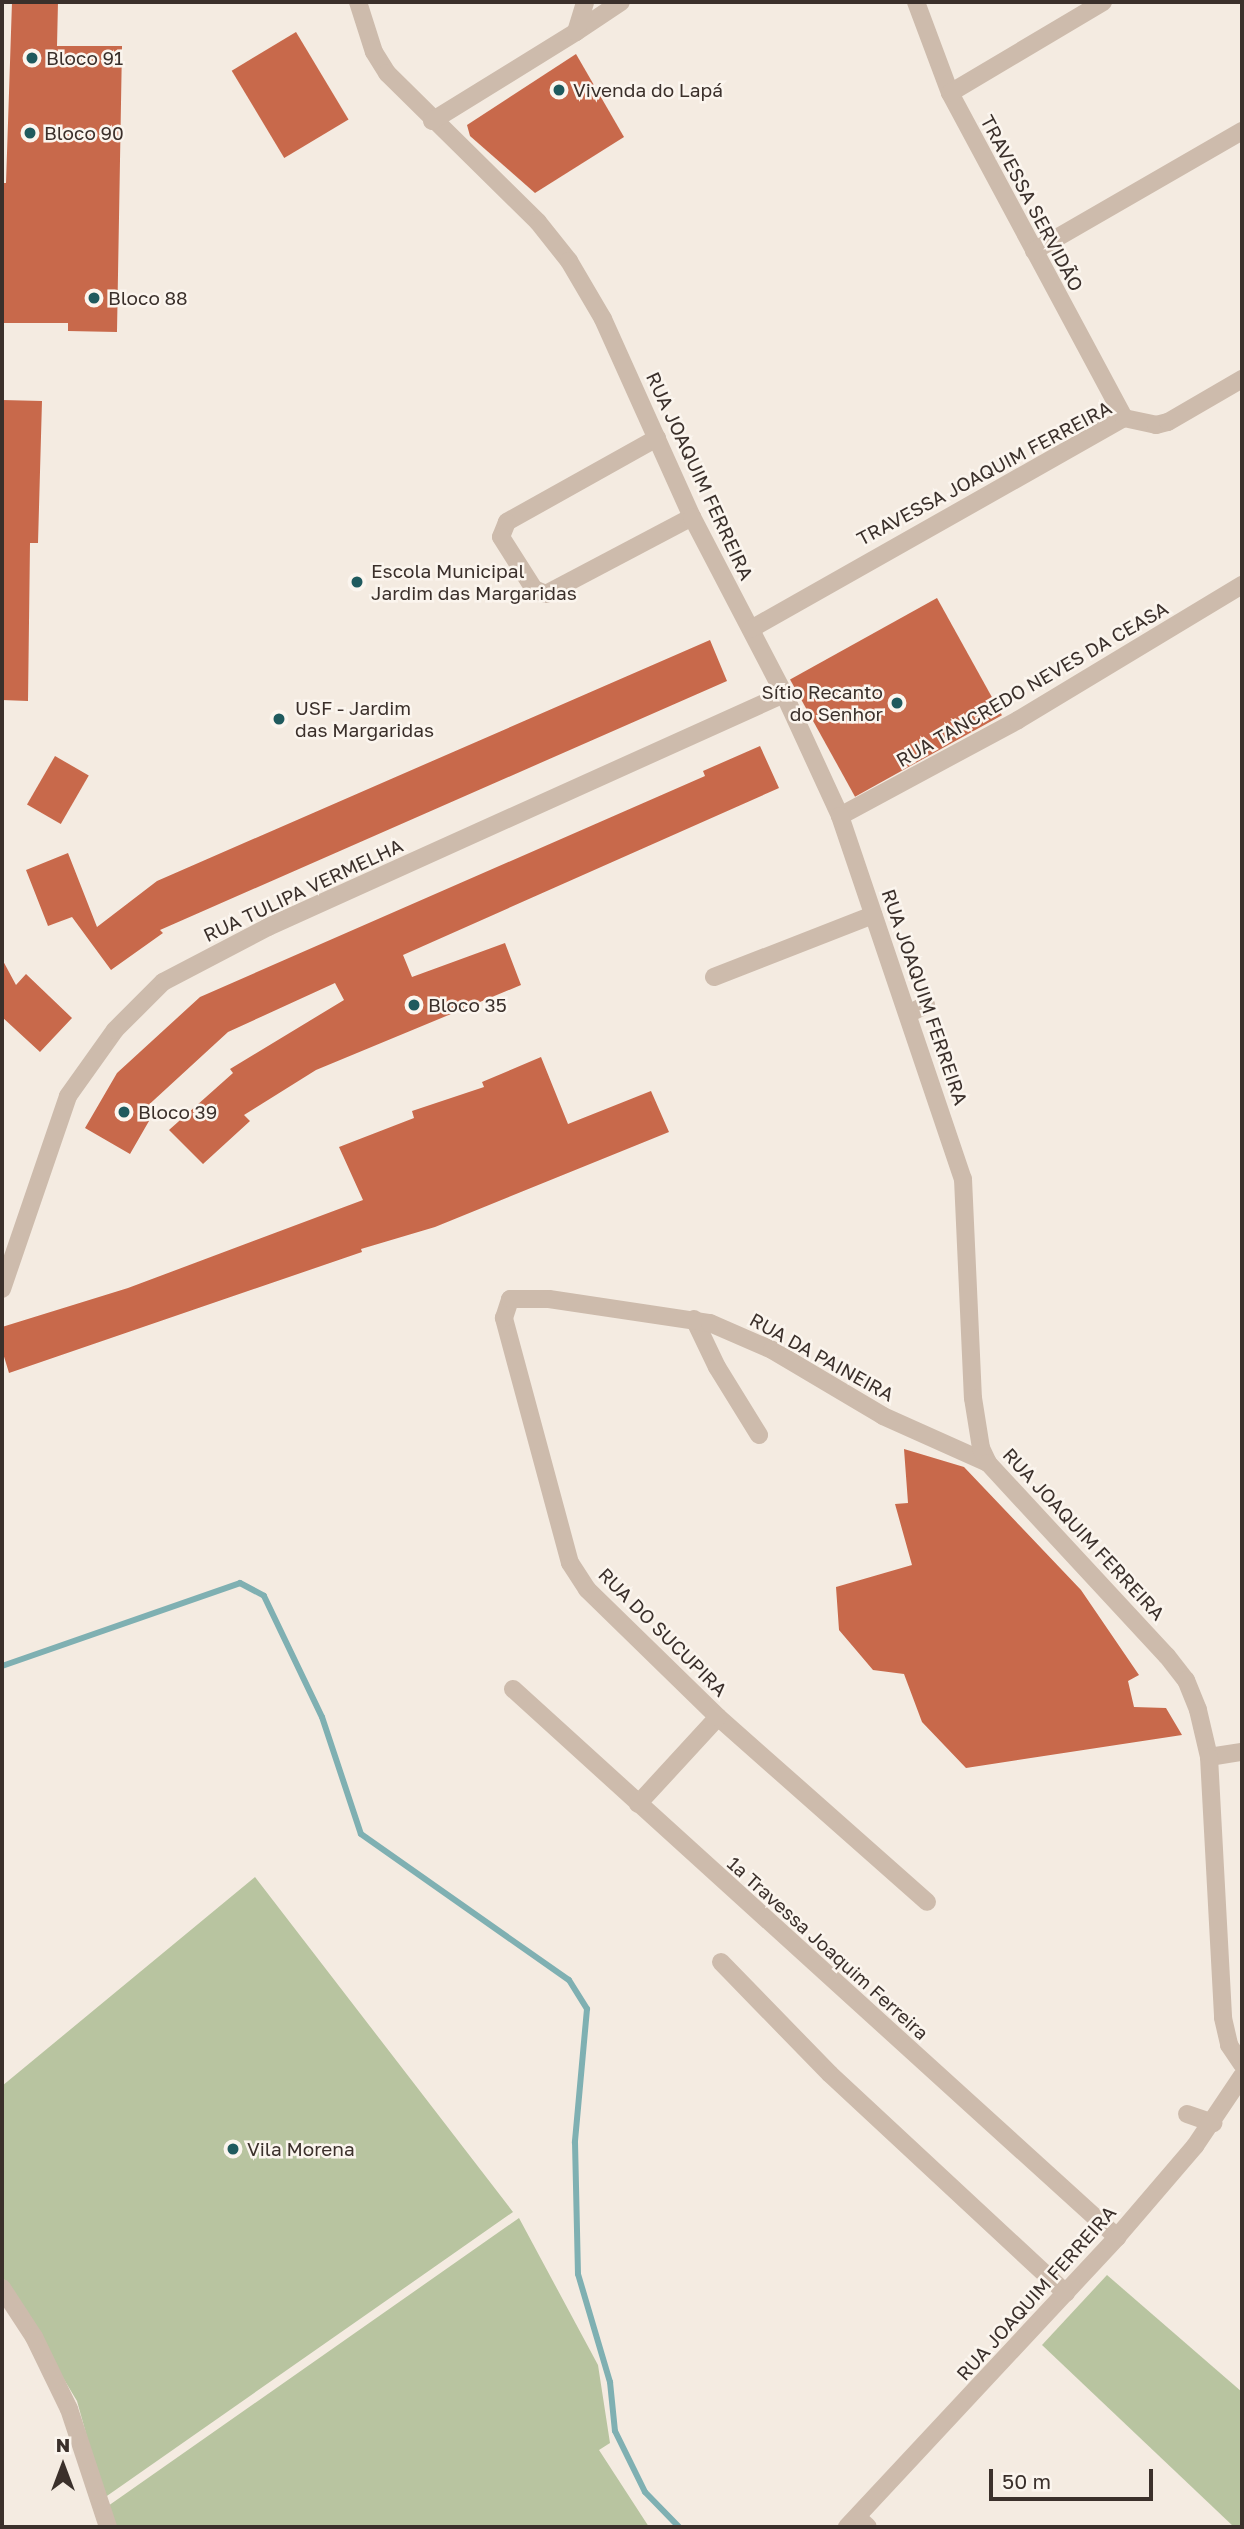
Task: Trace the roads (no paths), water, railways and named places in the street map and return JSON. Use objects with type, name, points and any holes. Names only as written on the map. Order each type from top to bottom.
[{"type":"street","name":"RUA JOAQUIM FERREIRA","points":[[358,2],[373,52],[432,121],[538,222],[569,261],[603,320],[692,517],[784,695],[840,816],[910,1013],[963,1180],[973,1398],[976,1427],[988,1463],[1180,1672],[1198,1710],[1209,1757],[1223,2018],[1229,2045],[1242,2064]]},
{"type":"street","points":[[576,32],[585,2]]},
{"type":"street","points":[[432,121],[621,2]]},
{"type":"street","name":"TRAVESSA SERVIDÃO","points":[[916,2],[950,93],[1124,418]]},
{"type":"street","points":[[950,93],[1103,2]]},
{"type":"street","points":[[1034,251],[1242,131]]},
{"type":"street","name":"TRAVESSA JOAQUIM FERREIRA","points":[[751,629],[1124,418],[1156,425],[1168,422],[1242,379]]},
{"type":"street","points":[[657,438],[500,529],[500,537],[534,589],[546,594],[692,517]]},
{"type":"street","name":"RUA TANCREDO NEVES DA CEASA","points":[[840,816],[1017,720],[1242,585]]},
{"type":"street","name":"RUA TULIPA VERMELHA","points":[[2,1289],[68,1096],[115,1030],[163,982],[268,927],[784,695]]},
{"type":"street","points":[[714,977],[873,915]]},
{"type":"street","points":[[910,1013],[926,1005]]},
{"type":"street","name":"RUA DA PAINEIRA","points":[[506,1303],[526,1297],[694,1319],[772,1350],[883,1416],[988,1463]]},
{"type":"street","name":"RUA DO SUCUPIRA","points":[[506,1303],[504,1318],[555,1520],[570,1563],[587,1589],[718,1717],[638,1804]]},
{"type":"street","points":[[694,1319],[717,1367],[759,1435]]},
{"type":"street","name":"1ª Travessa Joaquim Ferreira","points":[[513,1689],[1117,2237]]},
{"type":"street","points":[[718,1717],[927,1902]]},
{"type":"street","points":[[1209,1757],[1242,1752]]},
{"type":"street","points":[[721,1962],[830,2074],[1066,2292]]},
{"type":"street","name":"RUA JOAQUIM FERREIRA","points":[[858,2524],[1117,2237],[1213,2123],[1242,2076]]},
{"type":"street","points":[[1186,2114],[1213,2123]]},
{"type":"street","points":[[2,2288],[34,2337],[69,2409],[108,2527]]},
{"type":"waterway","points":[[2,1666],[240,1583],[264,1596],[322,1717],[361,1834],[569,1980],[587,2009],[575,2142],[578,2274],[610,2382],[615,2431],[645,2492],[679,2527]]},
{"type":"place","name":"Bloco 91","points":[[32,58]]},
{"type":"place","name":"Vivenda do Lapá","points":[[559,90]]},
{"type":"place","name":"Bloco 90","points":[[30,133]]},
{"type":"place","name":"Bloco 88","points":[[94,298]]},
{"type":"place","name":"Escola Municipal Jardim das Margaridas","points":[[357,582]]},
{"type":"place","name":"Sítio Recanto do Senhor","points":[[897,703]]},
{"type":"place","name":"USF - Jardim das Margaridas","points":[[279,719]]},
{"type":"place","name":"Bloco 35","points":[[414,1005]]},
{"type":"place","name":"Bloco 39","points":[[124,1112]]},
{"type":"place","name":"Vila Morena","points":[[233,2149]]}]
